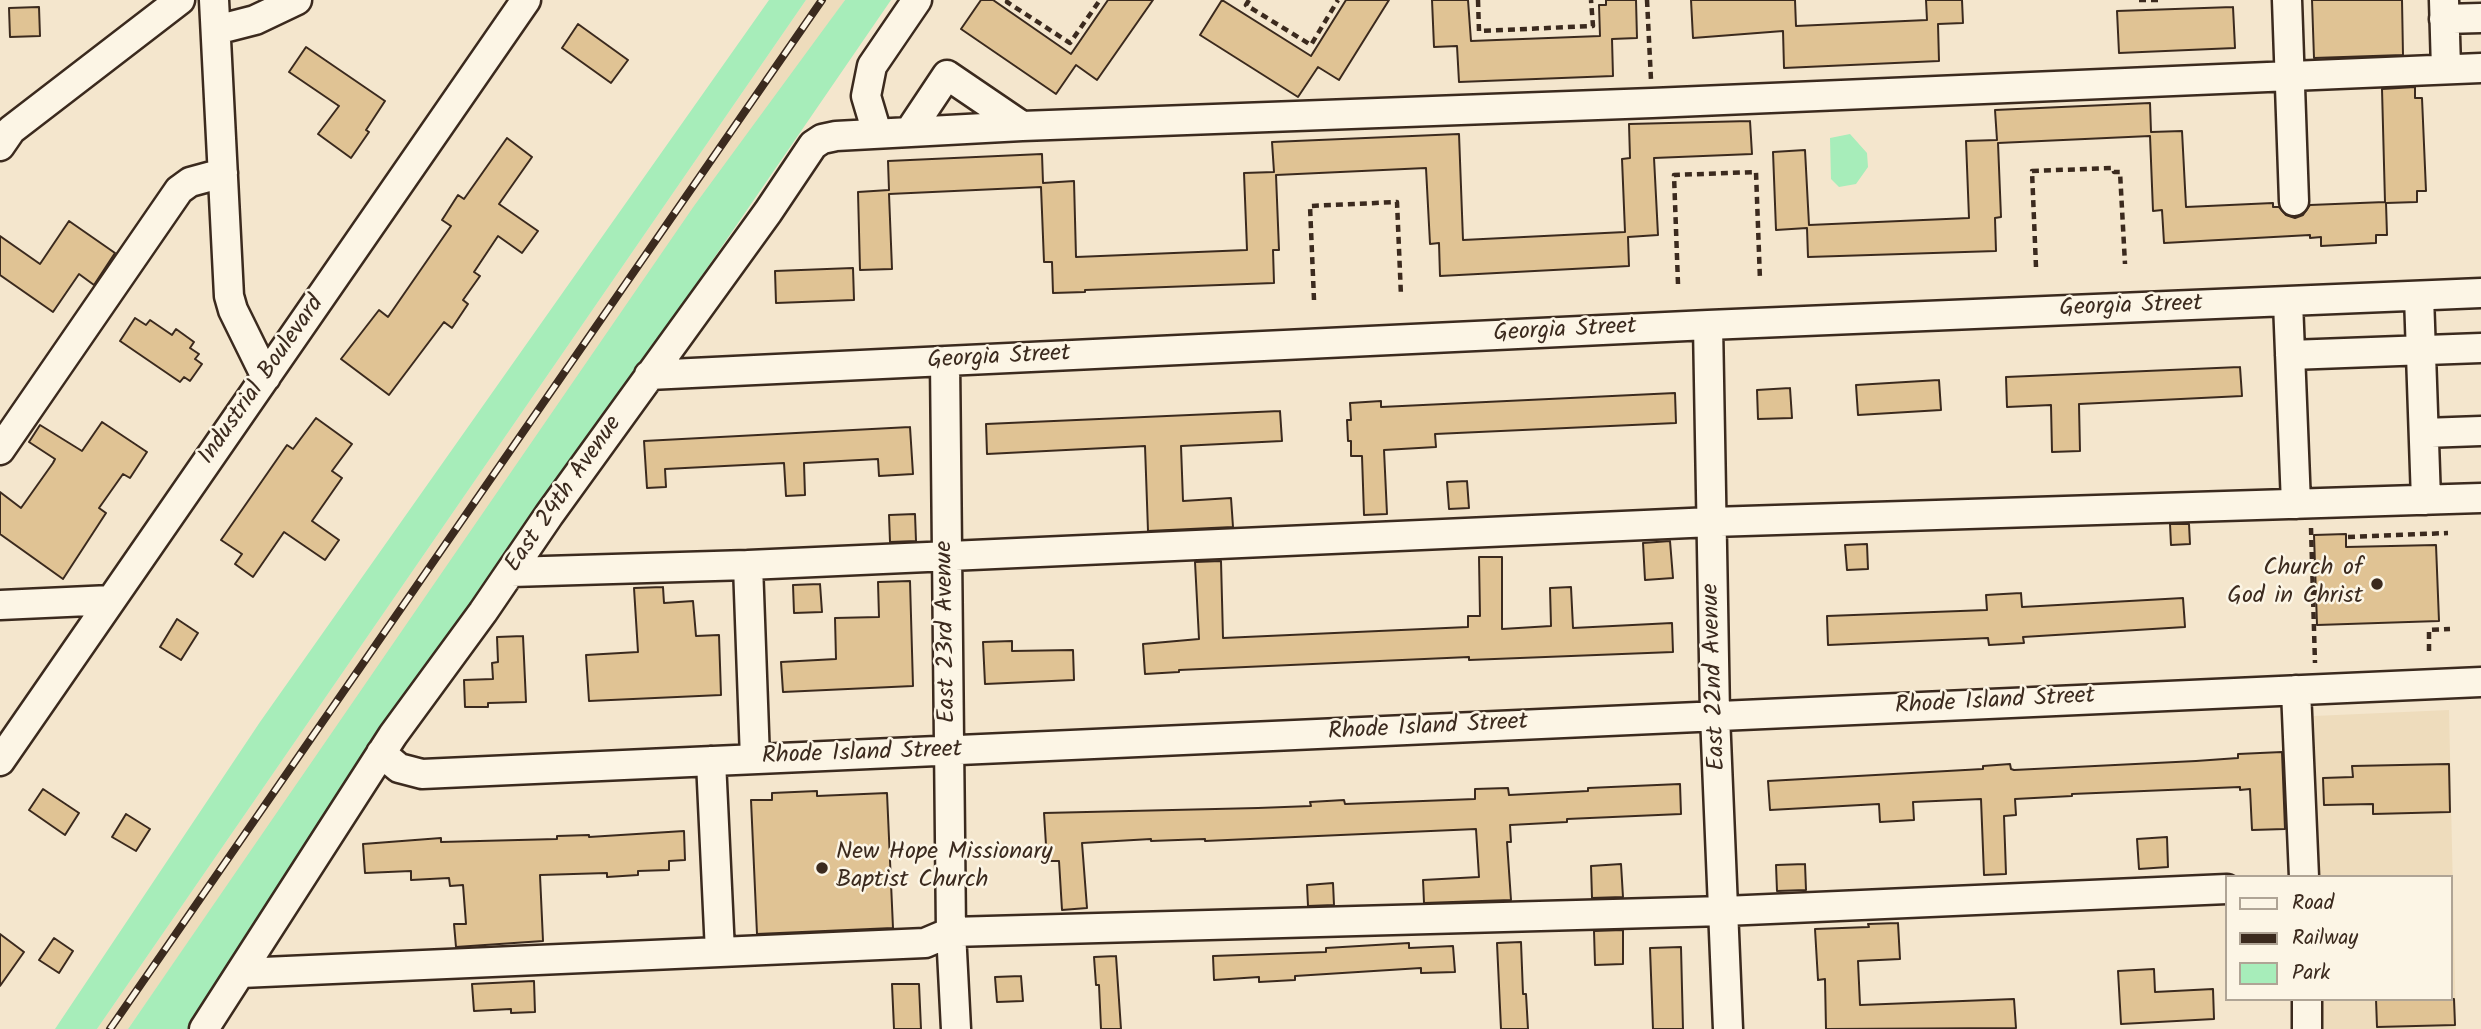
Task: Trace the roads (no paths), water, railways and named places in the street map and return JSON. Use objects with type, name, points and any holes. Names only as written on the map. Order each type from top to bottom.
[{"type":"street","points":[[4,135],[180,0]]},
{"type":"street","points":[[214,0],[229,296],[233,310],[266,377]]},
{"type":"street","points":[[216,30],[256,20],[297,0]]},
{"type":"street","name":"Industrial Boulevard","points":[[0,761],[526,0]]},
{"type":"street","points":[[877,134],[866,96],[872,66],[917,0]]},
{"type":"street","points":[[2287,0],[2294,201]]},
{"type":"street","points":[[2446,69],[2444,9],[2481,18]]},
{"type":"street","name":"East 24th Avenue","points":[[204,1029],[382,753],[813,145],[822,139],[836,136],[1022,127],[2481,68]]},
{"type":"street","points":[[909,132],[947,75],[1022,127]]},
{"type":"street","points":[[0,450],[179,190],[190,183],[223,173]]},
{"type":"street","name":"Georgia Street","points":[[649,375],[1708,325],[2481,293]]},
{"type":"street","points":[[2419,296],[2426,500]]},
{"type":"street","points":[[2288,302],[2304,516]]},
{"type":"street","name":"East 22nd Avenue","points":[[1708,325],[1715,715],[1728,1029]]},
{"type":"street","points":[[2290,355],[2481,348]]},
{"type":"street","name":"East 23rd Avenue","points":[[944,361],[951,932],[956,1029]]},
{"type":"street","points":[[2424,433],[2481,431]]},
{"type":"street","points":[[511,572],[748,565],[1712,522],[2304,516],[2426,500],[2481,498]]},
{"type":"street","points":[[748,565],[755,759]]},
{"type":"street","points":[[0,605],[111,600]]},
{"type":"street","name":"Rhode Island Street","points":[[382,753],[399,768],[422,774],[2481,682]]},
{"type":"street","points":[[2304,875],[2306,689]]},
{"type":"street","points":[[710,761],[720,952]]},
{"type":"street","points":[[241,973],[925,943],[951,932],[1724,911],[2226,889]]},
{"type":"street","points":[[2307,1001],[2307,1029]]},
{"type":"railway","points":[[110,1029],[822,0]]},
{"type":"place","name":"Church of God in Christ","points":[[2377,584]]},
{"type":"place","name":"New Hope Missionary Baptist Church","points":[[822,868]]}]
